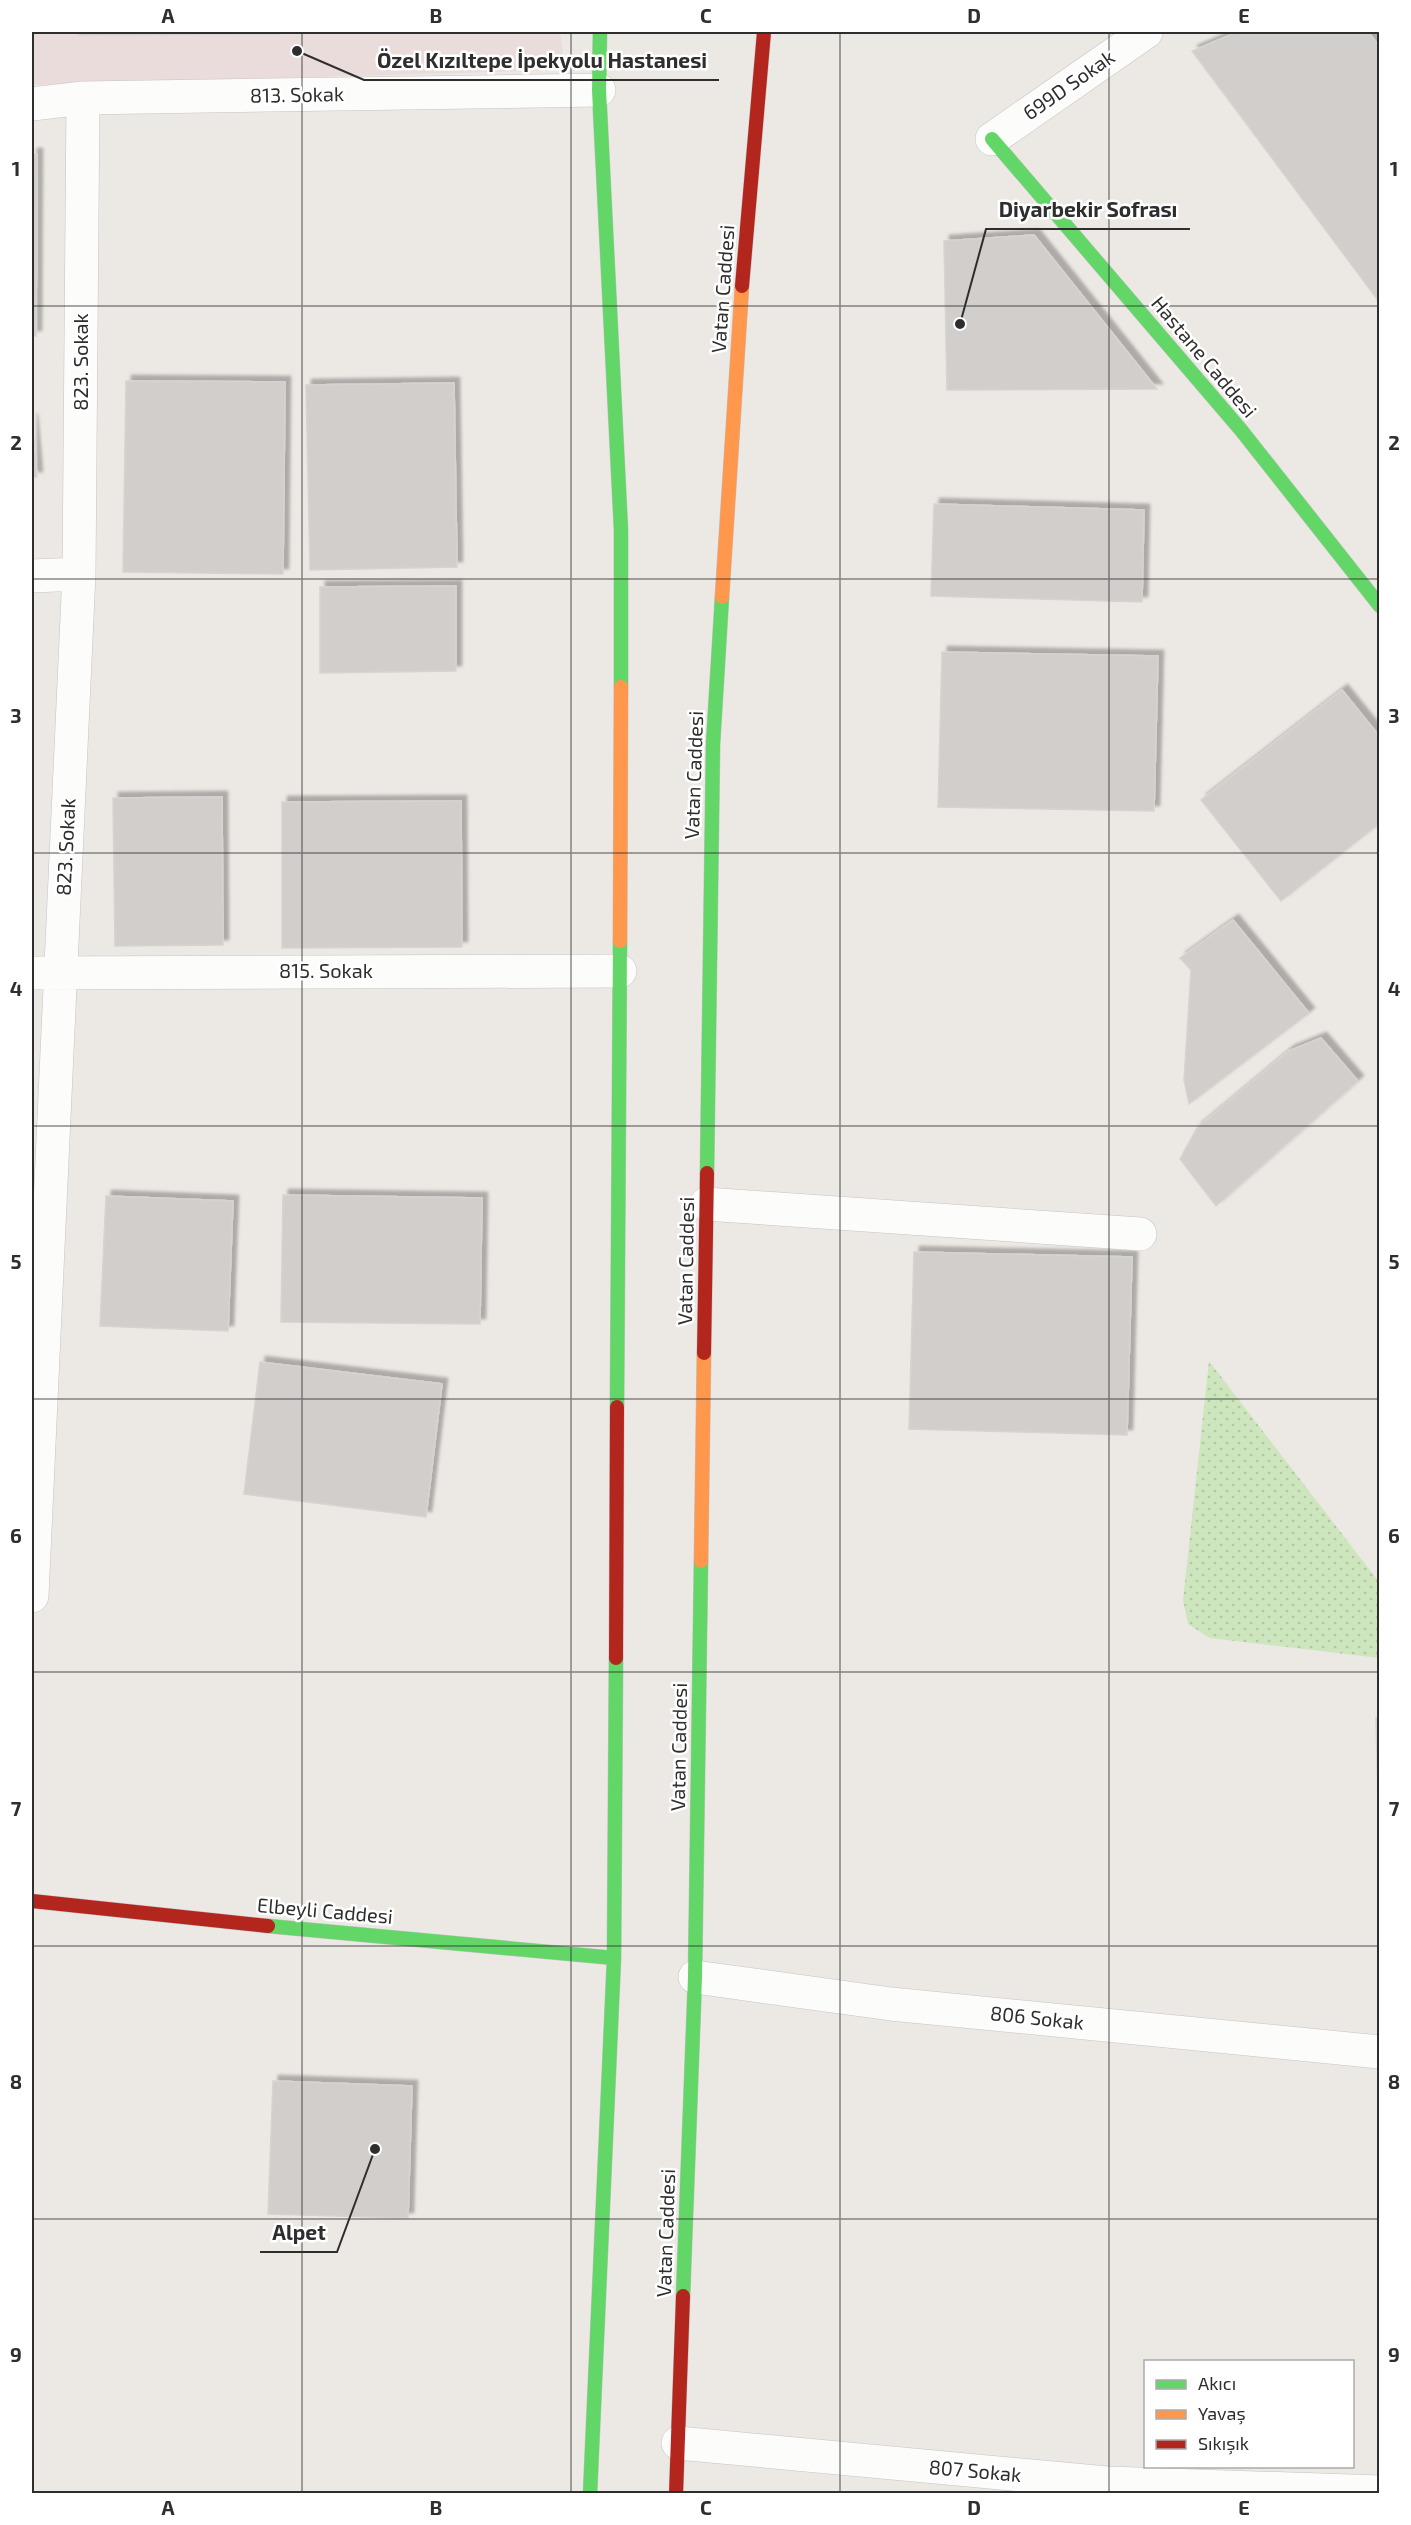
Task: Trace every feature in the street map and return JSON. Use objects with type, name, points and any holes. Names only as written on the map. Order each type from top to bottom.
[{"type":"main road","points":[[590,2493],[614,1958],[620,971],[621,530],[599,90],[600,32]]},
{"type":"main road","name":"Vatan Caddesi","points":[[676,2493],[695,1977],[713,744],[740,313],[764,32]]},
{"type":"main road","name":"Hastane Caddesi","points":[[992,139],[1241,430],[1380,606]]},
{"type":"main road","name":"Elbeyli Caddesi","points":[[32,1900],[241,1923],[614,1958]]},
{"type":"street","name":"699D Sokak","points":[[992,139],[1146,32]]},
{"type":"street","name":"813. Sokak","points":[[32,105],[83,98],[599,90]]},
{"type":"street","name":"823. Sokak","points":[[32,1596],[46,972],[80,574],[83,98]]},
{"type":"street","points":[[32,576],[80,574]]},
{"type":"street","name":"815. Sokak","points":[[46,972],[620,971]]},
{"type":"street","points":[[706,1204],[1140,1234]]},
{"type":"street","name":"806 Sokak","points":[[695,1977],[891,2004],[1380,2052]]},
{"type":"street","name":"807 Sokak","points":[[678,2443],[1107,2483],[1380,2492]]},
{"type":"shaded area","points":[[32,32],[560,32],[565,70],[32,85]]},
{"type":"green space","points":[[1209,1361],[1379,1582],[1379,1658],[1210,1638],[1188,1624],[1183,1600]]},
{"type":"building","points":[[79,32],[279,32],[279,34],[79,35]]},
{"type":"building","points":[[1237,32],[1368,32],[1380,47],[1380,303],[1192,51]]},
{"type":"building","points":[[32,154],[37,154],[36,336],[32,336]]},
{"type":"building","points":[[1034,235],[1157,389],[947,390],[944,241]]},
{"type":"building","points":[[126,381],[285,382],[283,574],[123,572]]},
{"type":"building","points":[[454,383],[457,567],[310,570],[306,385]]},
{"type":"building","points":[[32,419],[37,477],[32,477]]},
{"type":"building","points":[[934,504],[1144,510],[1142,602],[931,596]]},
{"type":"building","points":[[456,586],[456,671],[320,673],[320,587]]},
{"type":"building","points":[[942,652],[1158,656],[1154,811],[938,807]]},
{"type":"building","points":[[1342,690],[1380,737],[1380,823],[1281,901],[1201,800]]},
{"type":"building","points":[[222,797],[223,945],[115,946],[113,798]]},
{"type":"building","points":[[461,801],[462,947],[282,948],[282,802]]},
{"type":"building","points":[[1233,920],[1309,1013],[1189,1104],[1184,1080],[1191,970],[1180,958]]},
{"type":"building","points":[[1321,1038],[1358,1081],[1216,1206],[1180,1159],[1197,1128],[1289,1051]]},
{"type":"building","points":[[283,1195],[482,1198],[480,1324],[281,1322]]},
{"type":"building","points":[[106,1196],[233,1201],[228,1331],[100,1326]]},
{"type":"building","points":[[914,1252],[1132,1257],[1127,1435],[909,1429]]},
{"type":"building","points":[[260,1362],[442,1384],[426,1517],[244,1494]]},
{"type":"building","points":[[1376,1718],[1380,1718],[1380,1879]]},
{"type":"building","points":[[273,2081],[412,2086],[408,2218],[268,2214]]},
{"type":"traffic: fast","points":[[600,32],[599,90],[621,530],[621,687]]},
{"type":"traffic: fast","points":[[992,139],[1241,430],[1380,606]]},
{"type":"traffic: fast","points":[[707,1173],[713,744],[722,597]]},
{"type":"traffic: fast","points":[[617,1407],[620,941]]},
{"type":"traffic: fast","points":[[683,2296],[695,1977],[701,1561]]},
{"type":"traffic: fast","points":[[590,2494],[614,1958],[616,1658]]},
{"type":"traffic: fast","points":[[268,1926],[614,1958]]},
{"type":"traffic: slow","points":[[722,597],[742,286]]},
{"type":"traffic: slow","points":[[620,941],[621,687]]},
{"type":"traffic: slow","points":[[701,1561],[704,1353]]},
{"type":"traffic: jam","points":[[742,286],[764,32]]},
{"type":"traffic: jam","points":[[704,1353],[707,1173]]},
{"type":"traffic: jam","points":[[616,1658],[617,1407]]},
{"type":"traffic: jam","points":[[32,1901],[268,1926]]},
{"type":"traffic: jam","points":[[676,2494],[683,2296]]},
{"type":"place","name":"Özel Kızıltepe İpekyolu Hastanesi","points":[[297,51]]},
{"type":"place","name":"Diyarbekir Sofrası","points":[[960,324]]},
{"type":"place","name":"Alpet","points":[[375,2149]]}]
